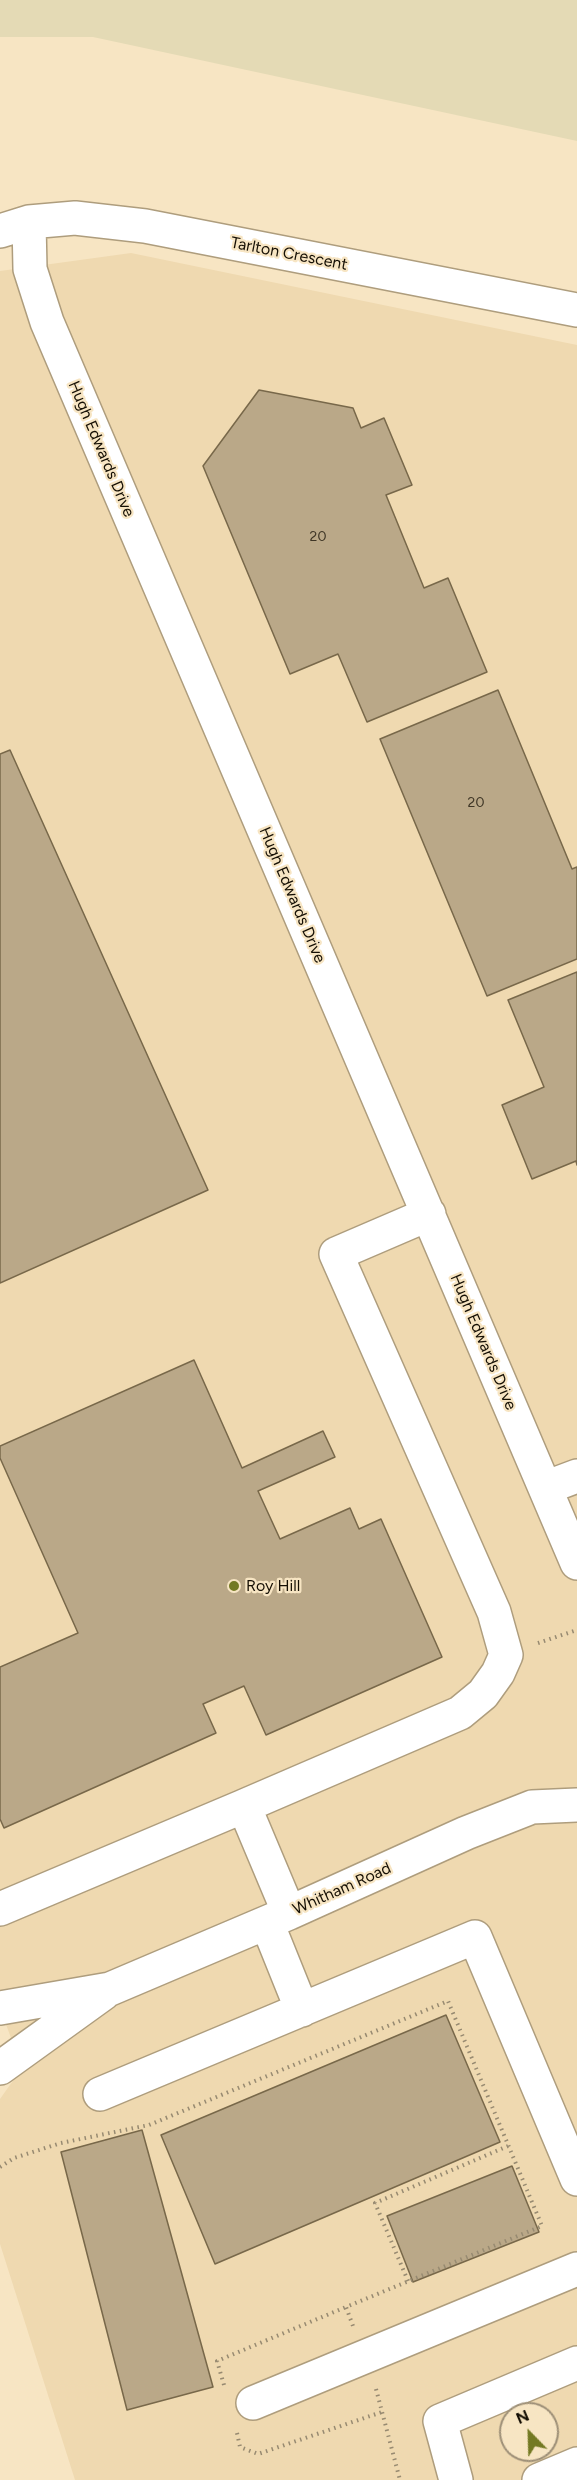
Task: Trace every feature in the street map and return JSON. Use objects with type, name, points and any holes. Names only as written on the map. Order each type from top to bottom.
[{"type":"street","name":"Tarlton Crescent","points":[[14,227],[75,218],[146,226],[577,310]]},
{"type":"street","name":"Hugh Edwards Drive","points":[[14,227],[47,322],[577,1563]]},
{"type":"street","points":[[0,1909],[460,1713],[483,1694],[498,1673],[506,1655],[494,1612],[336,1254],[429,1214]]},
{"type":"street","points":[[545,1488],[577,1476]]},
{"type":"street","name":"Whitham Road","points":[[0,2068],[110,1989],[278,1918],[466,1833],[532,1807],[577,1805]]},
{"type":"street","points":[[244,1806],[278,1918],[302,2010]]},
{"type":"street","points":[[100,2094],[475,1937],[577,2179]]},
{"type":"street","name":"Whitham Road","points":[[0,2008],[110,1989]]},
{"type":"street","points":[[253,2403],[577,2269]]},
{"type":"street","points":[[456,2480],[440,2421],[577,2364]]},
{"type":"street","points":[[539,2480],[577,2464]]},
{"type":"path","points":[[506,1655],[577,1630]]},
{"type":"path","points":[[0,2167],[14,2158],[61,2143],[149,2126],[448,2001],[542,2226],[346,2307],[365,2357],[400,2480]]},
{"type":"path","points":[[408,2281],[375,2203],[508,2146]]},
{"type":"path","points":[[258,2454],[382,2412]]},
{"type":"shaded area","points":[[131,253],[577,345],[577,2480],[75,2480],[0,2244],[0,2099],[22,2068],[0,2008],[0,271]]},
{"type":"sand","points":[[0,0],[577,0],[577,141],[93,37],[0,37]]},
{"type":"building","points":[[259,390],[353,408],[361,428],[384,418],[412,485],[386,495],[424,588],[448,578],[487,672],[367,722],[338,654],[290,674],[203,466]]},
{"type":"building","points":[[498,690],[572,869],[577,867],[577,959],[487,996],[380,739]]},
{"type":"building","points":[[10,750],[208,1190],[0,1283],[0,754]]},
{"type":"building","points":[[577,972],[577,1165],[576,1161],[532,1179],[502,1105],[544,1087],[508,1000]]},
{"type":"building","name":"Roy Hill","points":[[194,1360],[242,1468],[323,1431],[335,1457],[258,1491],[280,1539],[350,1508],[359,1529],[381,1519],[442,1657],[266,1735],[244,1686],[203,1704],[216,1733],[4,1828],[0,1819],[0,1667],[78,1633],[0,1458],[0,1446]]},
{"type":"building","points":[[446,2015],[500,2142],[215,2264],[161,2135]]},
{"type":"building","points":[[142,2130],[213,2387],[127,2410],[61,2152]]},
{"type":"building","points":[[512,2166],[539,2232],[413,2282],[387,2216]]},
{"type":"place","name":"Roy Hill","points":[[234,1586]]}]
